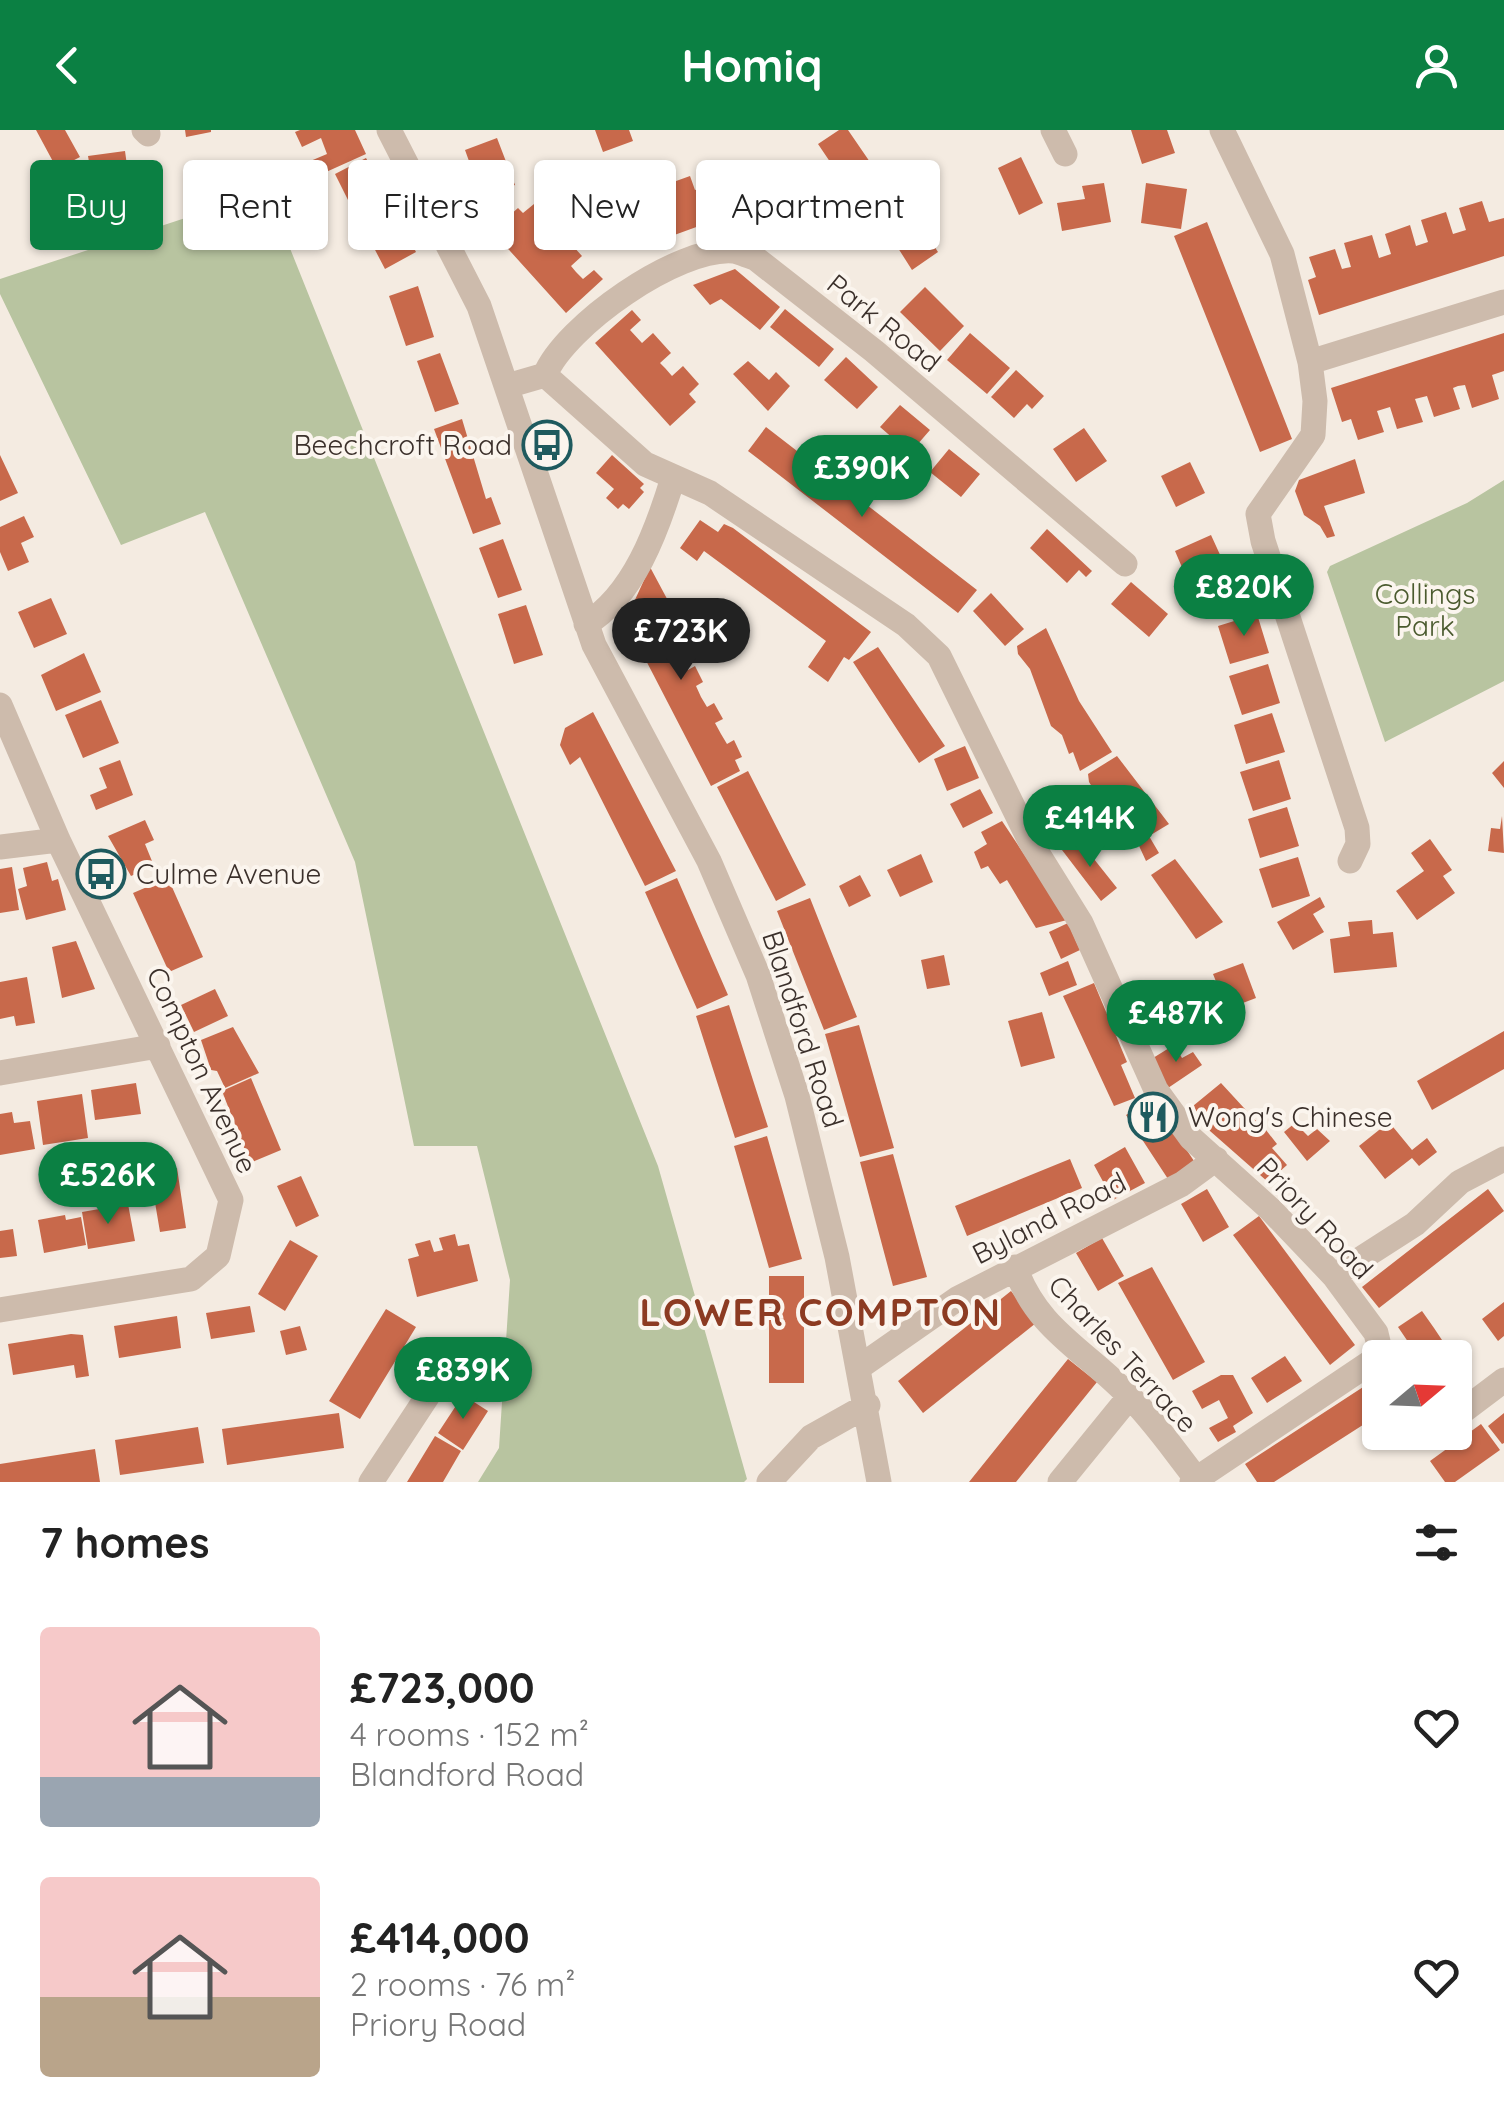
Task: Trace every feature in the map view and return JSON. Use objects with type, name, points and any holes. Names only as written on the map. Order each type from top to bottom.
[{"type":"street","name":"Blandford Road","points":[[389,130],[479,306],[586,624],[710,861],[758,975],[797,1096],[861,1366],[880,1482]]},
{"type":"street","points":[[1053,130],[1065,154]]},
{"type":"street","points":[[1222,130],[1282,254],[1310,362],[1315,401],[1313,434],[1258,514],[1263,541],[1357,828],[1358,844],[1350,861]]},
{"type":"street","name":"Park Road","points":[[545,375],[555,350],[620,296],[659,273],[732,251],[755,258],[874,351],[1125,564]]},
{"type":"street","points":[[1310,362],[1504,302]]},
{"type":"street","points":[[507,386],[545,375]]},
{"type":"street","name":"Priory Road","points":[[545,375],[646,464],[710,493],[906,625],[938,656],[1030,841],[1082,923],[1156,1090],[1190,1138],[1334,1276],[1378,1340]]},
{"type":"street","points":[[586,624],[605,612],[654,537],[673,478]]},
{"type":"street","name":"Compton Avenue","points":[[0,705],[58,840],[231,1200],[218,1256],[191,1279],[0,1310]]},
{"type":"street","points":[[0,847],[58,840]]},
{"type":"street","points":[[0,1073],[158,1046]]},
{"type":"street","name":"Byland Road","points":[[861,1366],[957,1299],[1182,1184],[1216,1159]]},
{"type":"street","points":[[1334,1276],[1416,1224],[1460,1182],[1504,1160]]},
{"type":"street","name":"Charles Terrace","points":[[1015,1267],[1027,1300],[1054,1332],[1090,1358],[1130,1396],[1194,1480]]},
{"type":"street","points":[[371,1482],[448,1365]]},
{"type":"street","name":"Priory Road","points":[[1194,1480],[1362,1368]]},
{"type":"street","points":[[1472,1404],[1504,1380]]},
{"type":"street","points":[[1060,1482],[1130,1396]]},
{"type":"street","points":[[769,1482],[812,1437],[868,1405]]},
{"type":"green space","points":[[183,219],[183,250],[291,250],[658,1166],[747,1479],[744,1482],[478,1482],[499,1448],[510,1280],[477,1146],[414,1146],[355,862],[205,512],[121,545],[0,294],[0,279],[88,250],[163,250],[163,225]]},
{"type":"green space","name":"Collings Park","points":[[1504,480],[1504,681],[1385,742],[1327,572],[1330,566],[1467,503]]},
{"type":"building","points":[[36,130],[65,130],[80,157],[52,160]]},
{"type":"building","points":[[185,130],[211,130],[211,132],[186,137]]},
{"type":"building","points":[[355,130],[366,154],[328,171],[328,160],[313,160],[327,154],[321,138],[302,147],[295,132]]},
{"type":"building","points":[[595,130],[629,130],[633,141],[603,152]]},
{"type":"building","points":[[839,130],[848,130],[869,160],[829,160],[818,144]]},
{"type":"building","points":[[1131,130],[1167,130],[1175,153],[1142,164]]},
{"type":"building","points":[[497,138],[505,160],[469,160],[465,150]]},
{"type":"building","points":[[125,151],[126,160],[89,160],[88,156]]},
{"type":"building","points":[[1021,157],[1043,203],[1019,215],[998,168]]},
{"type":"building","points":[[348,167],[348,200],[335,174]]},
{"type":"building","points":[[690,176],[695,190],[696,227],[676,234],[676,181]]},
{"type":"building","points":[[1104,183],[1111,222],[1062,231],[1057,203],[1085,199],[1082,186]]},
{"type":"building","points":[[1146,183],[1187,189],[1181,229],[1141,223]]},
{"type":"building","points":[[1482,201],[1489,222],[1504,218],[1504,256],[1319,315],[1308,280],[1316,277],[1309,257],[1335,249],[1342,269],[1351,267],[1344,243],[1372,235],[1379,258],[1391,254],[1385,234],[1410,225],[1416,246],[1428,242],[1421,220],[1446,212],[1453,234],[1466,230],[1459,208]]},
{"type":"building","points":[[534,204],[534,250],[577,250],[582,256],[571,266],[576,272],[583,279],[594,270],[603,279],[566,313],[509,250],[514,250],[514,212],[518,208],[523,213]]},
{"type":"building","points":[[1207,222],[1292,439],[1260,452],[1174,236]]},
{"type":"building","points":[[375,250],[415,250],[416,252],[385,269]]},
{"type":"building","points":[[899,250],[937,250],[938,252],[912,270]]},
{"type":"building","points":[[735,269],[780,307],[760,330],[721,299],[710,305],[693,285]]},
{"type":"building","points":[[418,286],[434,337],[406,346],[389,296]]},
{"type":"building","points":[[925,287],[964,326],[940,351],[900,312]]},
{"type":"building","points":[[785,309],[834,349],[819,367],[770,327]]},
{"type":"building","points":[[632,310],[641,320],[630,330],[642,343],[653,333],[671,353],[660,363],[672,376],[683,366],[699,384],[689,394],[696,402],[670,426],[595,343]]},
{"type":"building","points":[[970,333],[1010,368],[987,394],[947,360]]},
{"type":"building","points":[[1504,333],[1504,371],[1492,375],[1499,399],[1472,408],[1465,385],[1458,386],[1453,388],[1460,409],[1434,417],[1427,396],[1415,399],[1423,422],[1397,429],[1390,407],[1377,411],[1384,432],[1358,440],[1351,419],[1342,422],[1331,388]]},
{"type":"building","points":[[440,353],[459,404],[435,412],[417,361]]},
{"type":"building","points":[[846,357],[878,387],[857,409],[824,380]]},
{"type":"building","points":[[748,361],[769,380],[776,372],[790,386],[768,411],[733,374]]},
{"type":"building","points":[[1016,370],[1044,396],[1032,409],[1027,404],[1014,418],[991,397]]},
{"type":"building","points":[[900,405],[930,430],[910,453],[880,427]]},
{"type":"building","points":[[462,419],[486,499],[491,497],[501,524],[473,534],[434,429]]},
{"type":"building","points":[[766,427],[977,590],[958,613],[748,451]]},
{"type":"building","points":[[1084,428],[1107,461],[1076,482],[1053,449]]},
{"type":"building","points":[[949,449],[980,474],[961,497],[930,472]]},
{"type":"building","points":[[0,455],[18,493],[0,501]]},
{"type":"building","points":[[612,455],[644,484],[640,488],[644,492],[629,509],[623,504],[618,509],[606,498],[614,489],[596,473]]},
{"type":"building","points":[[1355,459],[1365,493],[1324,506],[1335,536],[1327,538],[1320,526],[1304,515],[1295,491],[1299,480]]},
{"type":"building","points":[[1190,462],[1205,493],[1176,507],[1161,476]]},
{"type":"building","points":[[24,516],[34,537],[21,543],[29,562],[8,571],[0,552],[0,527]]},
{"type":"building","points":[[700,520],[718,532],[724,524],[733,528],[871,632],[849,660],[844,657],[828,682],[808,667],[826,641],[704,551],[697,561],[680,548]]},
{"type":"building","points":[[1047,529],[1092,571],[1086,577],[1079,570],[1067,583],[1030,548]]},
{"type":"building","points":[[1211,535],[1227,570],[1190,586],[1175,551]]},
{"type":"building","points":[[503,539],[522,590],[498,598],[479,548]]},
{"type":"building","points":[[650,567],[673,610],[659,616],[667,632],[675,628],[683,644],[676,648],[688,670],[695,666],[703,682],[696,686],[701,697],[707,707],[714,703],[723,719],[715,723],[727,744],[734,740],[742,757],[735,760],[740,771],[711,786],[624,618],[638,611],[634,602]]},
{"type":"building","points":[[1131,582],[1168,614],[1149,637],[1111,604]]},
{"type":"building","points":[[991,593],[1024,629],[1005,646],[973,611]]},
{"type":"building","points":[[51,598],[67,634],[34,648],[18,612]]},
{"type":"building","points":[[526,605],[543,655],[514,664],[498,614]]},
{"type":"building","points":[[1257,614],[1269,653],[1230,664],[1218,626]]},
{"type":"building","points":[[1046,628],[1079,701],[1112,752],[1080,771],[1073,752],[1069,754],[1062,735],[1051,726],[1030,669],[1018,654],[1017,646]]},
{"type":"building","points":[[878,647],[945,746],[919,763],[853,662]]},
{"type":"building","points":[[84,653],[101,692],[56,711],[41,675]]},
{"type":"building","points":[[1268,664],[1280,703],[1242,715],[1229,676]]},
{"type":"building","points":[[101,700],[119,743],[83,758],[65,715]]},
{"type":"building","points":[[593,712],[676,871],[645,886],[580,757],[570,765],[560,745],[565,728]]},
{"type":"building","points":[[1272,713],[1285,752],[1246,764],[1234,725]]},
{"type":"building","points":[[965,746],[979,778],[947,791],[934,759]]},
{"type":"building","points":[[1117,756],[1169,824],[1149,836],[1159,853],[1146,861],[1128,822],[1122,826],[1113,806],[1108,810],[1101,791],[1096,793],[1089,782],[1088,774]]},
{"type":"building","points":[[120,760],[133,795],[96,810],[90,795],[107,788],[99,768]]},
{"type":"building","points":[[1279,760],[1291,799],[1253,811],[1240,772]]},
{"type":"building","points":[[1504,761],[1504,788],[1492,773]]},
{"type":"building","points":[[748,771],[806,885],[776,901],[717,787]]},
{"type":"building","points":[[980,789],[993,813],[963,828],[950,804]]},
{"type":"building","points":[[1287,807],[1299,846],[1260,858],[1248,819]]},
{"type":"building","points":[[1502,816],[1504,853],[1488,851],[1491,828],[1500,829]]},
{"type":"building","points":[[145,820],[154,840],[145,844],[154,866],[131,876],[108,836]]},
{"type":"building","points":[[1002,821],[1067,920],[1036,928],[1007,880],[1000,884],[988,866],[981,869],[974,852],[987,844],[981,832]]},
{"type":"building","points":[[1078,839],[1117,888],[1101,901],[1062,850]]},
{"type":"building","points":[[1430,839],[1452,870],[1443,876],[1455,893],[1417,920],[1396,891],[1424,871],[1411,853]]},
{"type":"building","points":[[921,854],[933,882],[900,897],[887,870]]},
{"type":"building","points":[[1298,857],[1310,896],[1272,908],[1259,869]]},
{"type":"building","points":[[1175,859],[1223,922],[1196,939],[1151,875]]},
{"type":"building","points":[[47,862],[52,881],[58,879],[66,910],[26,920],[18,889],[27,886],[23,868]]},
{"type":"building","points":[[12,867],[19,910],[0,913],[0,869]]},
{"type":"building","points":[[860,875],[871,896],[849,907],[839,886]]},
{"type":"building","points":[[168,878],[203,957],[169,972],[133,893]]},
{"type":"building","points":[[677,878],[728,995],[697,1009],[645,892]]},
{"type":"building","points":[[1320,897],[1325,907],[1313,914],[1324,932],[1293,950],[1277,922]]},
{"type":"building","points":[[810,898],[857,1017],[824,1030],[777,911]]},
{"type":"building","points":[[1372,920],[1373,934],[1393,932],[1397,967],[1334,973],[1330,939],[1350,936],[1348,922]]},
{"type":"building","points":[[1068,923],[1080,950],[1061,959],[1049,932]]},
{"type":"building","points":[[76,941],[95,989],[62,998],[52,947]]},
{"type":"building","points":[[944,955],[950,985],[927,989],[921,960]]},
{"type":"building","points":[[1068,961],[1077,985],[1049,996],[1040,973]]},
{"type":"building","points":[[1243,963],[1256,998],[1227,1009],[1213,974]]},
{"type":"building","points":[[27,977],[35,1023],[16,1026],[14,1016],[0,1019],[0,982]]},
{"type":"building","points":[[1094,983],[1127,1062],[1121,1065],[1135,1098],[1114,1106],[1063,996]]},
{"type":"building","points":[[215,989],[228,1016],[194,1032],[181,1005]]},
{"type":"building","points":[[729,1005],[768,1127],[735,1138],[696,1016]]},
{"type":"building","points":[[1042,1012],[1055,1058],[1021,1067],[1008,1021]]},
{"type":"building","points":[[859,1025],[894,1148],[860,1157],[825,1034]]},
{"type":"building","points":[[233,1027],[259,1073],[225,1088],[217,1071],[211,1070],[201,1040]]},
{"type":"building","points":[[1504,1031],[1504,1069],[1432,1110],[1417,1081]]},
{"type":"building","points":[[1174,1045],[1182,1058],[1193,1052],[1202,1065],[1168,1088],[1153,1058]]},
{"type":"building","points":[[251,1078],[281,1150],[250,1163],[222,1091]]},
{"type":"building","points":[[136,1083],[141,1114],[95,1120],[91,1090]]},
{"type":"building","points":[[1221,1083],[1256,1121],[1249,1128],[1257,1137],[1266,1130],[1277,1144],[1272,1148],[1287,1165],[1268,1182],[1210,1131],[1193,1106]]},
{"type":"building","points":[[82,1094],[88,1138],[43,1145],[37,1101]]},
{"type":"building","points":[[1152,1098],[1196,1164],[1170,1182],[1126,1115]]},
{"type":"building","points":[[12,1112],[14,1123],[30,1121],[35,1149],[0,1155],[0,1114]]},
{"type":"building","points":[[1389,1122],[1412,1150],[1427,1138],[1437,1152],[1419,1166],[1412,1158],[1385,1179],[1359,1146]]},
{"type":"building","points":[[1295,1123],[1308,1136],[1317,1129],[1330,1141],[1307,1161],[1284,1132]]},
{"type":"building","points":[[767,1136],[802,1259],[769,1268],[734,1146]]},
{"type":"building","points":[[1125,1147],[1145,1183],[1113,1200],[1094,1165]]},
{"type":"building","points":[[893,1154],[927,1277],[893,1286],[860,1162]]},
{"type":"building","points":[[1070,1159],[1082,1188],[967,1236],[955,1206]]},
{"type":"building","points":[[177,1168],[186,1228],[160,1232],[150,1173]]},
{"type":"building","points":[[301,1176],[319,1216],[296,1227],[277,1186]]},
{"type":"building","points":[[1207,1189],[1229,1227],[1203,1242],[1181,1204]]},
{"type":"building","points":[[1488,1189],[1504,1211],[1379,1308],[1362,1287]]},
{"type":"building","points":[[128,1204],[135,1241],[88,1249],[82,1212]]},
{"type":"building","points":[[65,1215],[66,1220],[81,1217],[86,1245],[44,1253],[38,1220]]},
{"type":"building","points":[[1259,1216],[1355,1345],[1330,1365],[1233,1235]]},
{"type":"building","points":[[13,1229],[17,1256],[0,1258],[0,1231]]},
{"type":"building","points":[[455,1234],[458,1246],[469,1244],[478,1281],[417,1297],[408,1259],[419,1256],[415,1244],[430,1240],[434,1252],[443,1250],[439,1238]]},
{"type":"building","points":[[1102,1238],[1124,1276],[1098,1291],[1076,1253]]},
{"type":"building","points":[[290,1240],[318,1256],[285,1311],[258,1294]]},
{"type":"building","points":[[1152,1267],[1205,1362],[1173,1380],[1118,1283]]},
{"type":"building","points":[[769,1276],[804,1276],[804,1383],[769,1383]]},
{"type":"building","points":[[1011,1291],[1036,1323],[923,1413],[898,1381]]},
{"type":"building","points":[[1504,1302],[1504,1336],[1498,1341],[1482,1319]]},
{"type":"building","points":[[250,1306],[255,1332],[211,1339],[206,1313]]},
{"type":"building","points":[[386,1309],[416,1327],[360,1419],[329,1401]]},
{"type":"building","points":[[1422,1311],[1442,1340],[1407,1340],[1398,1327]]},
{"type":"building","points":[[177,1316],[181,1348],[119,1358],[114,1326]]},
{"type":"building","points":[[300,1326],[307,1350],[286,1355],[280,1331]]},
{"type":"building","points":[[83,1335],[89,1376],[76,1378],[74,1365],[13,1375],[8,1344]]},
{"type":"building","points":[[1285,1356],[1302,1381],[1267,1403],[1251,1378]]},
{"type":"building","points":[[1068,1359],[1097,1382],[1016,1482],[969,1482]]},
{"type":"building","points":[[1221,1375],[1233,1375],[1253,1413],[1233,1426],[1236,1432],[1218,1442],[1209,1428],[1228,1418],[1219,1400],[1202,1409],[1192,1391]]},
{"type":"building","points":[[1362,1388],[1362,1426],[1274,1482],[1257,1482],[1245,1464]]},
{"type":"building","points":[[463,1395],[488,1411],[463,1450],[438,1433]]},
{"type":"building","points":[[339,1413],[344,1448],[227,1465],[222,1429]]},
{"type":"building","points":[[1504,1413],[1504,1443],[1502,1444],[1488,1426]]},
{"type":"building","points":[[1481,1424],[1500,1450],[1455,1482],[1445,1482],[1430,1461],[1445,1450],[1472,1450],[1472,1431]]},
{"type":"building","points":[[198,1427],[204,1463],[120,1475],[115,1440]]},
{"type":"building","points":[[435,1436],[461,1451],[443,1482],[407,1482]]},
{"type":"building","points":[[95,1449],[100,1482],[0,1482],[0,1464]]},
{"type":"place","name":"Beechcroft Road","points":[[547,445]]},
{"type":"place","name":"Culme Avenue","points":[[101,874]]},
{"type":"place","name":"Wong's Chinese","points":[[1153,1117]]},
{"type":"district","name":"LOWER COMPTON","points":[[821,1313]]}]
